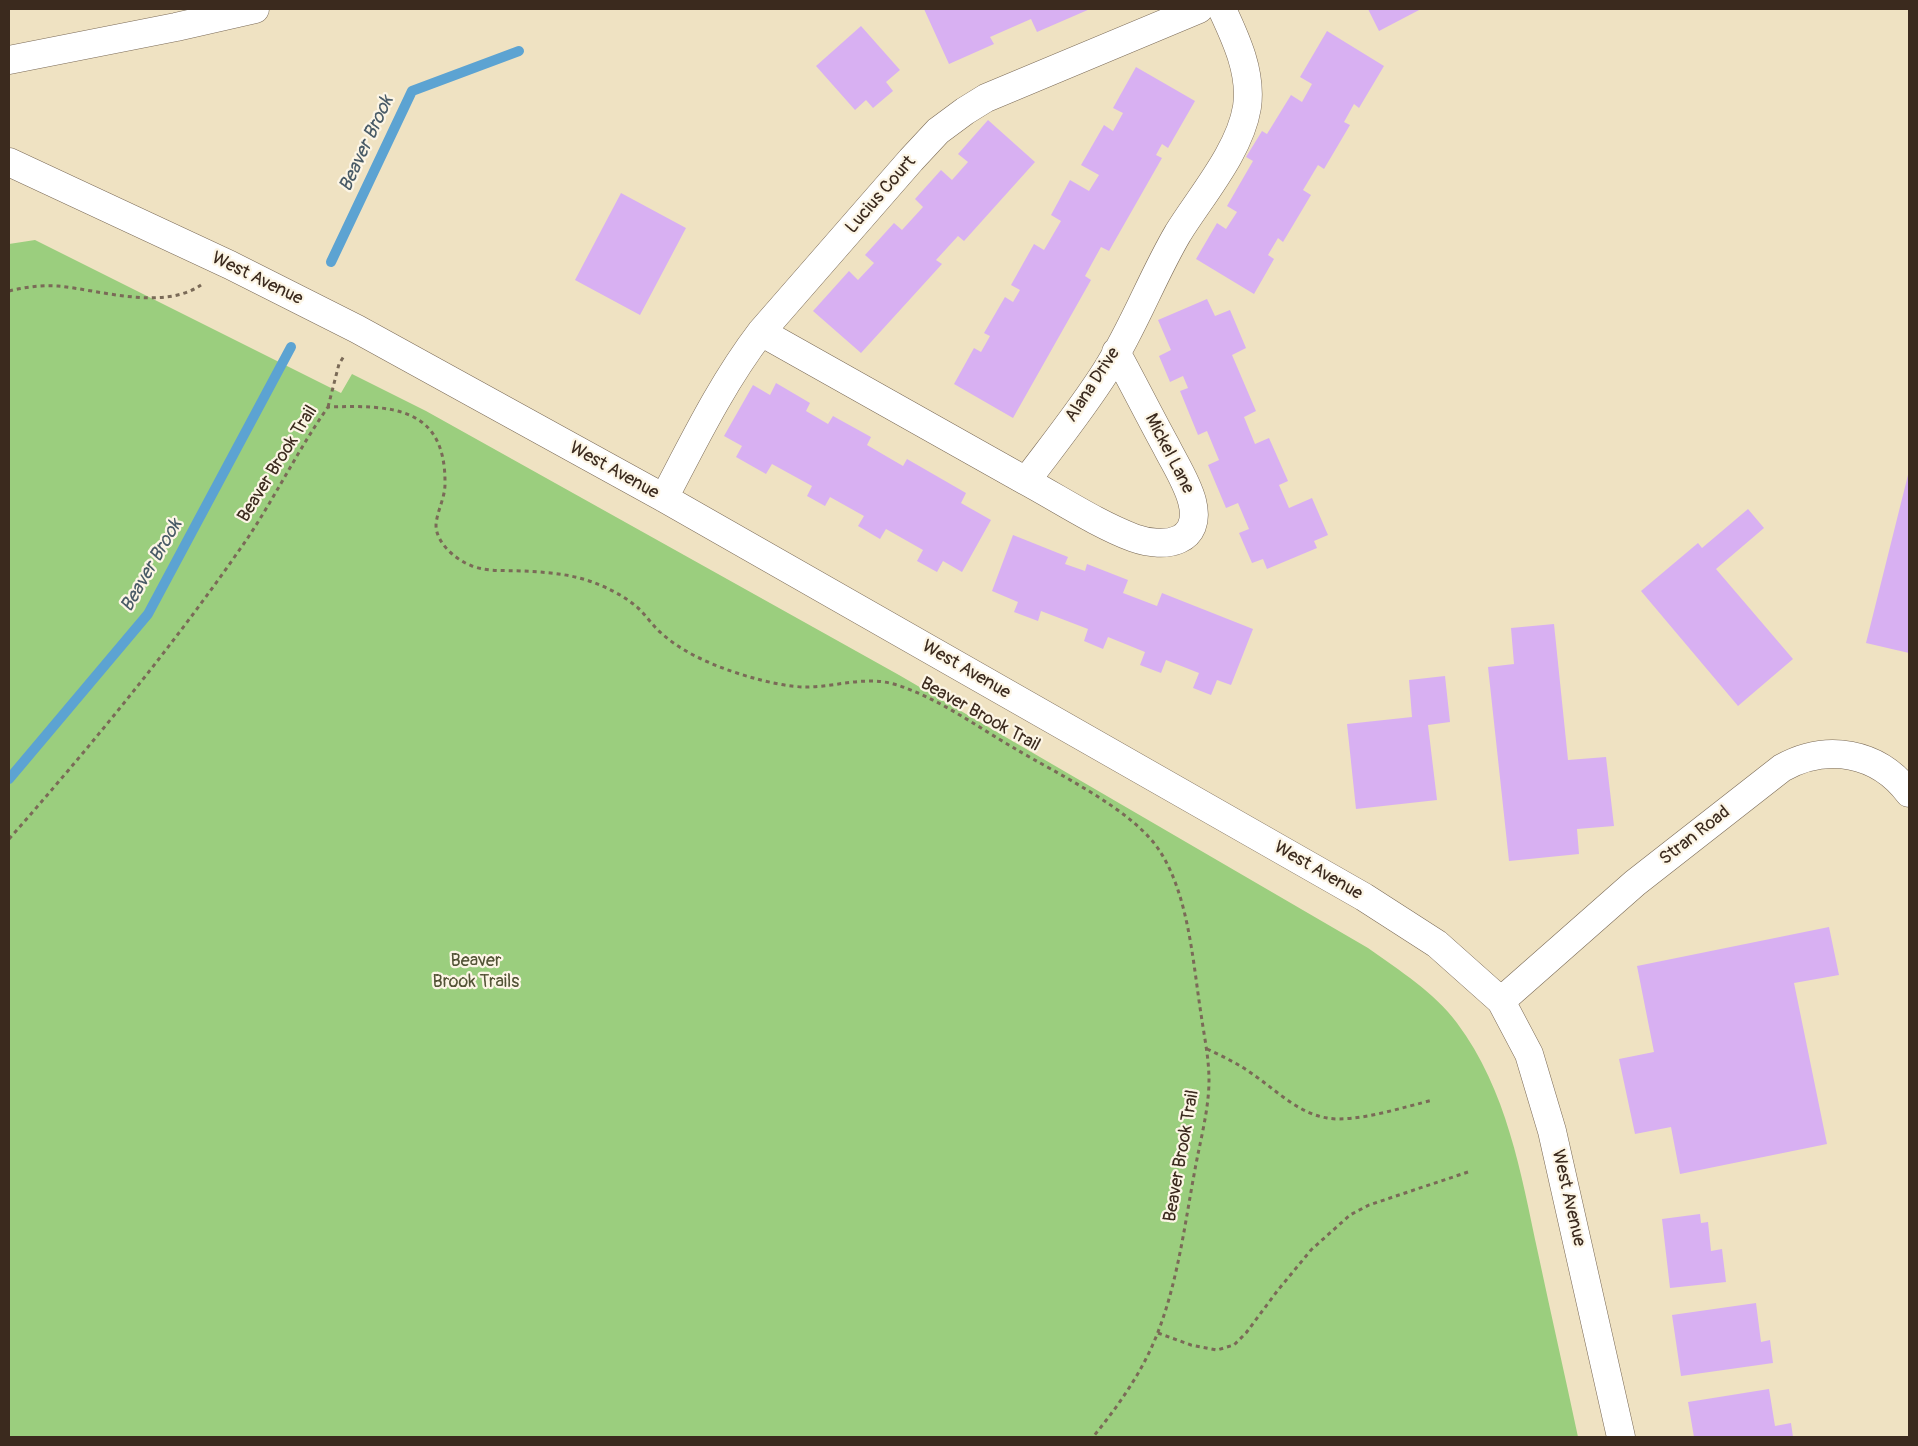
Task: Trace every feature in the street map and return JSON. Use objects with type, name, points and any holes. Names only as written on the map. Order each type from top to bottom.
[{"type":"main road","points":[[9,60],[176,27],[255,9]]},
{"type":"main road","name":"Lucius Court","points":[[664,498],[722,389],[740,360],[762,332],[938,131],[986,98],[1199,9]]},
{"type":"main road","name":"Alana Drive","points":[[1026,481],[1106,371],[1178,234],[1226,158],[1240,131],[1247,107],[1247,83],[1237,41],[1222,9]]},
{"type":"main road","name":"West Avenue","points":[[9,162],[230,266],[357,330],[664,498],[1364,897],[1437,944],[1501,1001],[1529,1054],[1550,1122],[1621,1437]]},
{"type":"main road","points":[[762,332],[1026,481]]},
{"type":"main road","name":"Mickel Lane","points":[[1026,481],[1134,538],[1156,543],[1170,543],[1183,538],[1191,530],[1194,518],[1189,492],[1116,352]]},
{"type":"main road","name":"Stran Road","points":[[1501,1001],[1635,883],[1782,768],[1798,759],[1822,754],[1846,754],[1868,760],[1886,769],[1909,793]]},
{"type":"path","points":[[9,291],[26,287],[57,286],[137,297],[166,296],[189,293],[230,266]]},
{"type":"path","points":[[328,408],[339,364],[357,330]]},
{"type":"path","name":"Beaver Brook Trail","points":[[9,839],[65,776],[191,616],[240,550],[302,447],[328,408],[363,406],[384,409],[412,415],[426,424],[439,440],[446,487],[436,524],[438,536],[450,553],[468,565],[492,571],[565,574],[594,582],[621,596],[638,608],[660,632],[681,648],[722,667],[760,680],[805,687],[871,680],[898,686],[948,709],[1091,793],[1134,824],[1161,852],[1177,890],[1191,945],[1209,1080],[1203,1130],[1179,1254],[1158,1332],[1119,1405],[1093,1437]]},
{"type":"path","points":[[1206,1048],[1252,1073],[1298,1106],[1326,1118],[1348,1118],[1433,1100]]},
{"type":"path","points":[[1158,1332],[1191,1345],[1217,1350],[1234,1345],[1246,1333],[1311,1250],[1350,1215],[1369,1205],[1468,1172]]},
{"type":"green space","name":"Beaver Brook Trails","points":[[35,240],[341,393],[352,374],[426,411],[899,675],[1368,948],[1416,982],[1438,1001],[1457,1023],[1474,1049],[1500,1104],[1518,1163],[1578,1437],[9,1437],[9,244]]},
{"type":"building","points":[[924,9],[1090,9],[1037,32],[1031,19],[990,37],[994,44],[949,64]]},
{"type":"building","points":[[1368,9],[1421,9],[1379,31]]},
{"type":"building","points":[[861,26],[900,70],[886,82],[893,91],[873,108],[866,100],[855,110],[816,66]]},
{"type":"building","points":[[1327,31],[1384,66],[1359,108],[1354,104],[1344,122],[1350,125],[1324,169],[1318,165],[1303,190],[1311,195],[1283,242],[1278,238],[1268,255],[1274,259],[1254,294],[1196,259],[1217,223],[1226,229],[1237,212],[1227,206],[1253,161],[1246,157],[1262,131],[1267,134],[1291,95],[1302,102],[1312,84],[1300,77]]},
{"type":"building","points":[[1136,67],[1195,101],[1168,148],[1162,144],[1156,155],[1162,158],[1109,251],[1101,247],[1085,276],[1091,280],[1013,418],[954,384],[974,348],[981,352],[990,336],[984,333],[1005,297],[1013,302],[1020,290],[1011,285],[1034,244],[1044,250],[1061,221],[1051,215],[1070,180],[1089,191],[1099,175],[1081,165],[1104,125],[1113,131],[1123,113],[1113,108]]},
{"type":"building","points":[[988,120],[1035,162],[964,241],[958,236],[936,260],[942,264],[861,353],[813,311],[849,271],[858,280],[874,263],[865,255],[894,223],[902,230],[923,207],[915,199],[941,170],[952,180],[968,162],[958,154]]},
{"type":"building","points":[[621,193],[686,228],[640,315],[575,280]]},
{"type":"building","points":[[1207,299],[1215,316],[1230,310],[1246,348],[1232,355],[1256,411],[1244,417],[1255,444],[1269,438],[1288,481],[1279,485],[1289,508],[1312,498],[1328,535],[1314,541],[1317,548],[1267,569],[1263,559],[1252,563],[1239,533],[1249,529],[1238,503],[1226,508],[1208,465],[1219,460],[1207,431],[1198,435],[1180,391],[1188,388],[1183,376],[1170,382],[1159,356],[1171,350],[1158,320]]},
{"type":"building","points":[[776,383],[810,403],[806,411],[828,424],[833,416],[871,437],[867,445],[903,466],[907,459],[966,493],[961,503],[991,520],[962,572],[943,561],[937,572],[917,561],[923,550],[886,529],[880,539],[858,526],[864,516],[830,497],[825,506],[807,496],[812,486],[772,464],[766,474],[736,457],[742,446],[724,436],[753,385],[770,395]]},
{"type":"building","points":[[1909,471],[1909,653],[1866,643]]},
{"type":"building","points":[[1748,509],[1764,528],[1716,569],[1793,659],[1738,706],[1641,591],[1698,543],[1702,548]]},
{"type":"building","points":[[1013,535],[1068,557],[1065,564],[1085,571],[1087,564],[1128,580],[1123,593],[1157,606],[1162,593],[1253,629],[1231,685],[1217,680],[1211,695],[1193,688],[1199,673],[1166,660],[1161,673],[1140,665],[1145,652],[1108,637],[1103,649],[1084,641],[1088,629],[1041,611],[1038,621],[1014,612],[1018,602],[992,591]]},
{"type":"building","points":[[1554,624],[1568,760],[1606,757],[1614,826],[1577,829],[1579,854],[1509,861],[1488,667],[1514,664],[1511,628]]},
{"type":"building","points":[[1445,676],[1450,722],[1428,725],[1437,800],[1356,809],[1347,724],[1412,717],[1409,680]]},
{"type":"building","points":[[1829,927],[1839,975],[1794,983],[1827,1144],[1680,1174],[1671,1127],[1635,1134],[1619,1059],[1654,1052],[1637,966]]},
{"type":"building","points":[[1700,1214],[1701,1223],[1708,1222],[1711,1251],[1722,1249],[1726,1282],[1670,1288],[1662,1219]]},
{"type":"building","points":[[1756,1303],[1761,1342],[1770,1340],[1773,1363],[1681,1376],[1672,1315]]},
{"type":"building","points":[[1769,1389],[1775,1426],[1791,1423],[1793,1437],[1694,1437],[1688,1402]]},
{"type":"waterway","name":"Beaver Brook","points":[[331,262],[412,91],[519,51]]},
{"type":"waterway","name":"Beaver Brook","points":[[9,779],[148,614],[291,347]]}]
